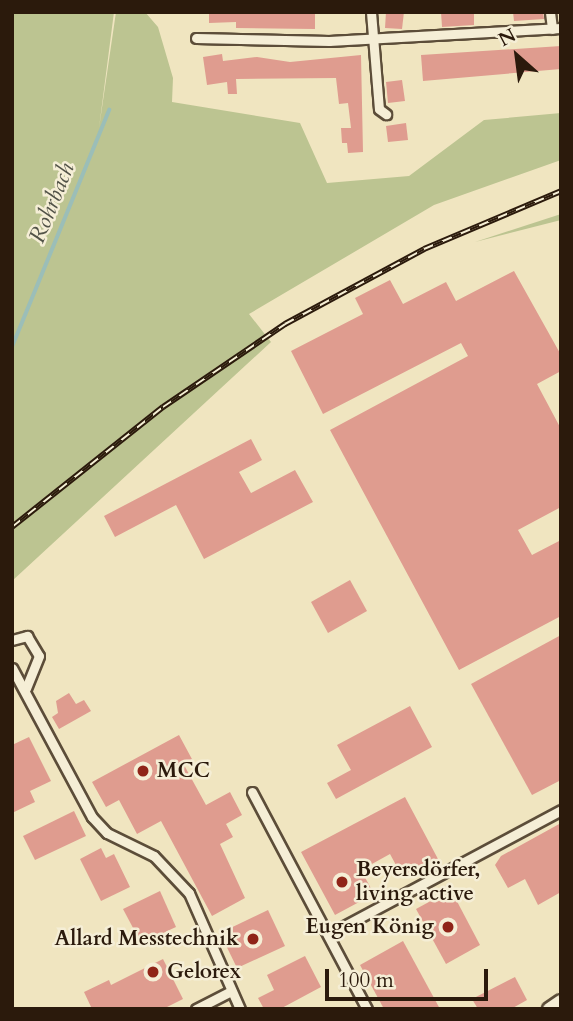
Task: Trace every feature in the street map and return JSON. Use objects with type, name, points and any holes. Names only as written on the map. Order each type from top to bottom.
[{"type":"street","points":[[371,12],[379,109],[386,114]]},
{"type":"street","points":[[196,38],[286,43],[556,28],[550,12]]},
{"type":"street","points":[[12,640],[27,636],[39,656],[26,689]]},
{"type":"street","points":[[12,668],[26,689],[92,817],[107,833],[154,856],[189,893],[240,1009]]},
{"type":"street","points":[[252,792],[367,1009]]},
{"type":"street","points":[[329,934],[561,810]]},
{"type":"street","points":[[196,1009],[232,991]]},
{"type":"street","points":[[549,1009],[561,1001]]},
{"type":"green space","points":[[12,12],[114,12],[99,128],[116,12],[145,12],[158,27],[173,78],[172,102],[300,123],[327,183],[409,176],[484,120],[561,113],[561,160],[434,205],[249,314],[271,342],[12,581]]},
{"type":"green space","points":[[561,214],[561,220],[475,242]]},
{"type":"building","points":[[209,12],[315,12],[315,29],[236,28],[236,22],[209,23]]},
{"type":"building","points":[[386,12],[404,12],[402,29],[385,28]]},
{"type":"building","points":[[441,12],[474,12],[474,25],[442,27]]},
{"type":"building","points":[[513,12],[543,12],[544,19],[514,21]]},
{"type":"building","points":[[561,46],[561,69],[423,81],[421,55]]},
{"type":"building","points":[[222,54],[223,61],[257,57],[290,62],[361,55],[363,152],[348,153],[347,143],[342,143],[341,128],[351,128],[348,103],[339,104],[336,78],[236,79],[237,94],[228,94],[227,82],[207,85],[203,57]]},
{"type":"building","points":[[402,80],[405,101],[388,103],[386,82]]},
{"type":"building","points":[[406,123],[408,140],[388,142],[386,126]]},
{"type":"building","points":[[514,271],[561,355],[561,371],[537,384],[561,429],[561,507],[518,530],[532,555],[561,540],[561,616],[459,670],[330,430],[468,356],[461,343],[323,414],[291,351],[363,314],[355,298],[390,280],[403,304],[446,282],[456,301]]},
{"type":"building","points":[[251,439],[262,460],[239,472],[251,493],[295,470],[313,502],[204,559],[176,505],[115,537],[104,516]]},
{"type":"building","points":[[350,580],[367,611],[328,633],[311,602]]},
{"type":"building","points":[[561,635],[561,780],[532,795],[471,684]]},
{"type":"building","points":[[69,693],[76,704],[84,700],[91,711],[59,729],[52,717],[58,713],[56,701]]},
{"type":"building","points":[[410,706],[432,747],[336,799],[327,783],[351,770],[337,745]]},
{"type":"building","points":[[179,735],[193,761],[184,765],[206,805],[230,792],[242,815],[226,824],[233,837],[220,844],[245,898],[212,916],[161,821],[137,834],[119,800],[106,807],[92,782]]},
{"type":"building","points":[[29,737],[51,781],[30,791],[35,802],[12,813],[12,745]]},
{"type":"building","points":[[405,797],[438,859],[403,878],[390,854],[361,870],[374,894],[335,915],[301,852]]},
{"type":"building","points":[[74,811],[86,836],[35,860],[23,836]]},
{"type":"building","points":[[561,823],[561,892],[538,905],[525,879],[508,888],[495,865],[501,856]]},
{"type":"building","points":[[101,848],[106,858],[114,854],[130,887],[101,901],[80,859]]},
{"type":"building","name":"Eugen König","points":[[451,890],[480,945],[446,964],[416,909]]},
{"type":"building","points":[[160,891],[176,927],[141,943],[123,909]]},
{"type":"building","name":"Allard Messtechnik","points":[[268,910],[285,946],[237,968],[220,933]]},
{"type":"building","points":[[403,941],[440,1009],[384,1009],[360,965]]},
{"type":"building","points":[[305,956],[321,987],[280,1009],[264,1009],[258,998],[274,990],[267,975]]},
{"type":"building","name":"Gelorex","points":[[163,959],[183,999],[163,1009],[92,1009],[84,992],[109,980],[111,985]]},
{"type":"building","points":[[515,977],[527,1000],[511,1009],[478,1009],[472,999]]},
{"type":"waterway","name":"Rohrbach","points":[[12,347],[109,110]]},
{"type":"railway","points":[[12,527],[163,407],[285,324],[424,249],[561,191]]},
{"type":"place","name":"MCC","points":[[143,771]]},
{"type":"place","name":"Beyersdörfer, living active","points":[[342,882]]},
{"type":"place","name":"Eugen König","points":[[448,927]]},
{"type":"place","name":"Allard Messtechnik","points":[[253,939]]},
{"type":"place","name":"Gelorex","points":[[153,972]]}]
